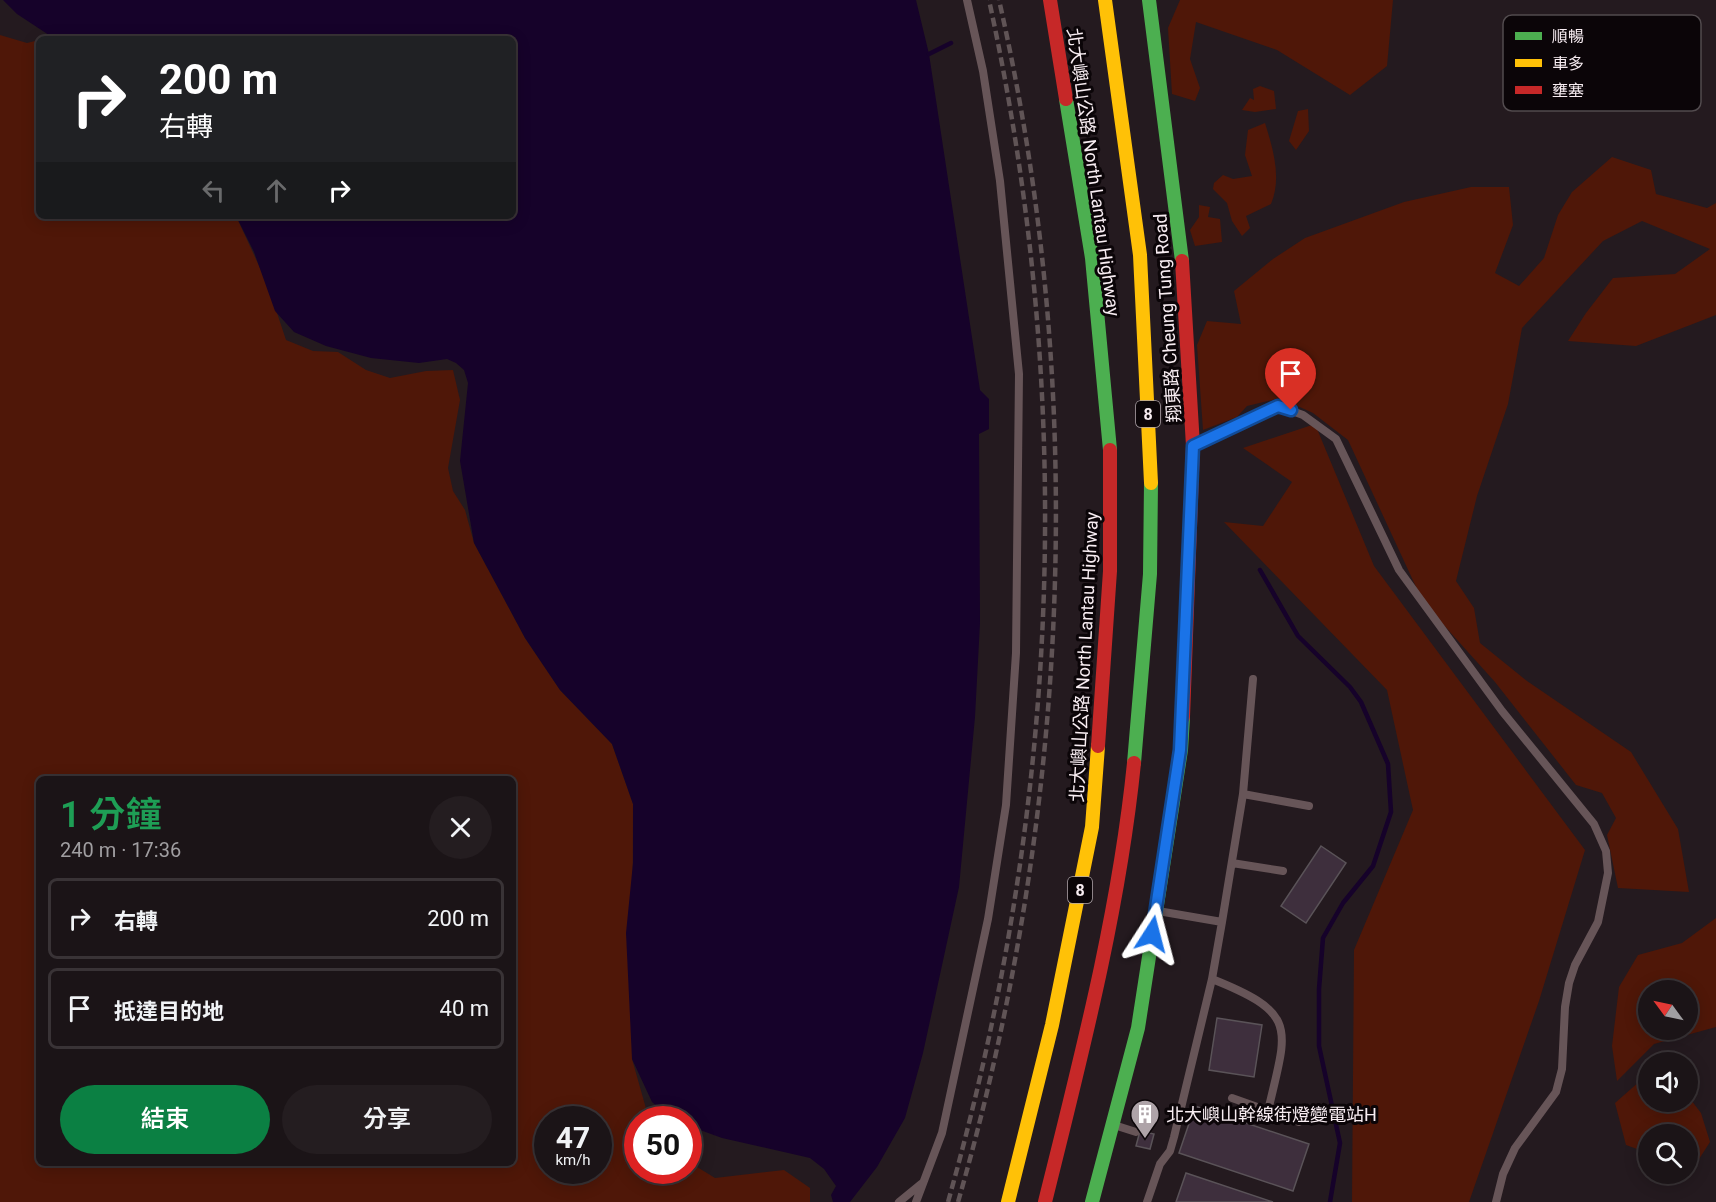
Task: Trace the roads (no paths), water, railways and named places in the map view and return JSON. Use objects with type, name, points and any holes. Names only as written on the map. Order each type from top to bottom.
[{"type":"main road","name":"北大嶼山公路 North Lantau Highway","points":[[1008,1202],[1022,1156],[1052,1025],[1092,827],[1110,571],[1110,443],[1092,258],[1050,0]]},
{"type":"main road","name":"北大嶼山公路 North Lantau Highway","points":[[1045,1202],[1088,1028],[1126,832],[1141,700],[1150,574],[1151,489],[1140,255],[1105,0]]},
{"type":"main road","name":"翔東路 Cheung Tung Road","points":[[1092,1202],[1138,1028],[1180,750],[1193,446],[1184,273],[1149,0]]},
{"type":"lane","points":[[916,1202],[942,1133],[988,919],[1006,805],[1016,653],[1019,374],[1000,181],[983,71],[967,0]]},
{"type":"lane","points":[[1193,446],[1278,406],[1304,415],[1336,439],[1400,570],[1502,711],[1594,824],[1606,851],[1608,873],[1598,922],[1575,965],[1569,983],[1565,1007],[1562,1069],[1556,1092],[1515,1148],[1503,1174],[1496,1202]]},
{"type":"lane","points":[[1147,1202],[1160,1164],[1170,1151],[1212,979],[1243,794],[1253,679]]},
{"type":"lane","points":[[1243,794],[1309,806]]},
{"type":"lane","points":[[1232,863],[1283,871]]},
{"type":"lane","points":[[1156,910],[1222,922]]},
{"type":"lane","points":[[1212,979],[1248,993],[1262,1002],[1273,1012],[1280,1025],[1283,1035],[1282,1052],[1268,1111]]},
{"type":"lane","points":[[1232,1098],[1299,1122]]},
{"type":"lane","points":[[1113,1125],[1136,1132]]},
{"type":"lane","points":[[899,1202],[923,1183]]},
{"type":"waterway","points":[[929,54],[951,43]]},
{"type":"waterway","points":[[1260,570],[1298,636],[1350,687],[1361,702],[1388,764],[1391,812],[1373,866],[1343,903],[1323,938],[1319,989],[1319,1046],[1340,1143],[1330,1202]]},
{"type":"railway","points":[[948,1202],[986,1053],[1014,904],[1033,754],[1044,604],[1044,453],[1035,302],[1017,151],[989,0]]},
{"type":"railway","points":[[958,1202],[996,1055],[1024,906],[1044,755],[1054,603],[1055,451],[1046,300],[1028,149],[999,0]]},
{"type":"place","name":"北大嶼山幹線街燈變電站H","points":[[1145,1140]]}]
